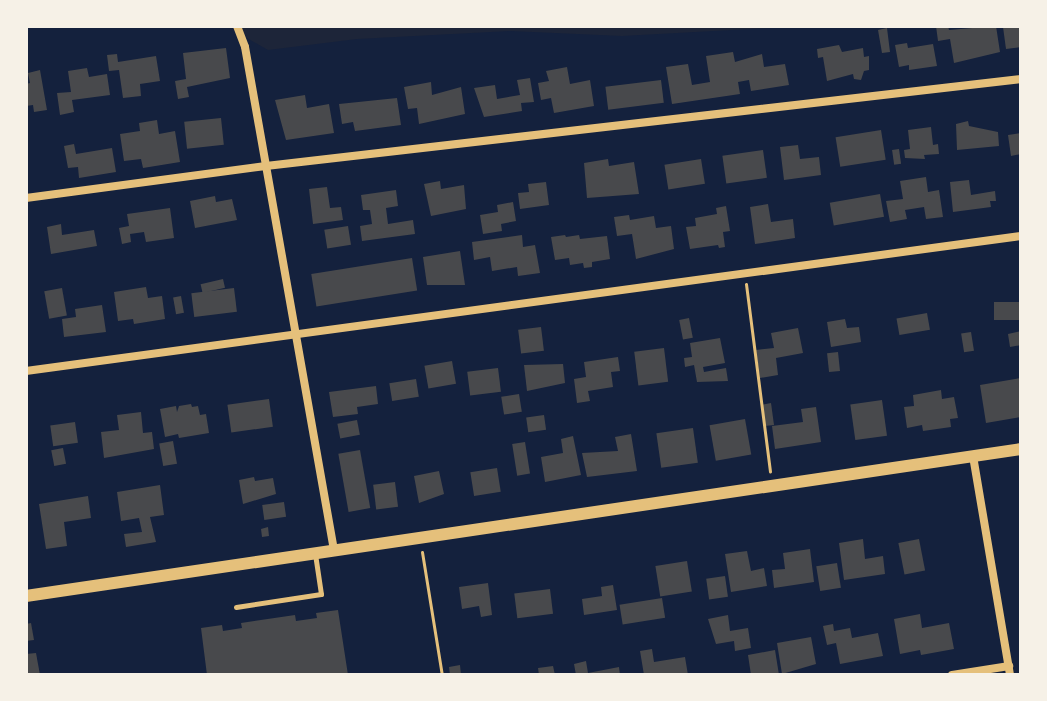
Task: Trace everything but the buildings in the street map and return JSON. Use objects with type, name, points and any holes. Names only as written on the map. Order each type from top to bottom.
[{"type":"street","points":[[237,26],[245,47],[334,550]]},
{"type":"street","points":[[26,198],[266,166],[1021,79]]},
{"type":"street","points":[[26,371],[1021,236]]},
{"type":"street","points":[[26,596],[1021,449]]},
{"type":"street","points":[[952,675],[1010,670],[973,456]]},
{"type":"lane","points":[[236,607],[321,594],[315,553]]},
{"type":"path","points":[[745,274],[771,474]]},
{"type":"path","points":[[419,537],[442,675]]},
{"type":"shaded area","points":[[240,26],[807,26],[622,36],[510,31],[357,39],[268,50],[247,38]]}]
